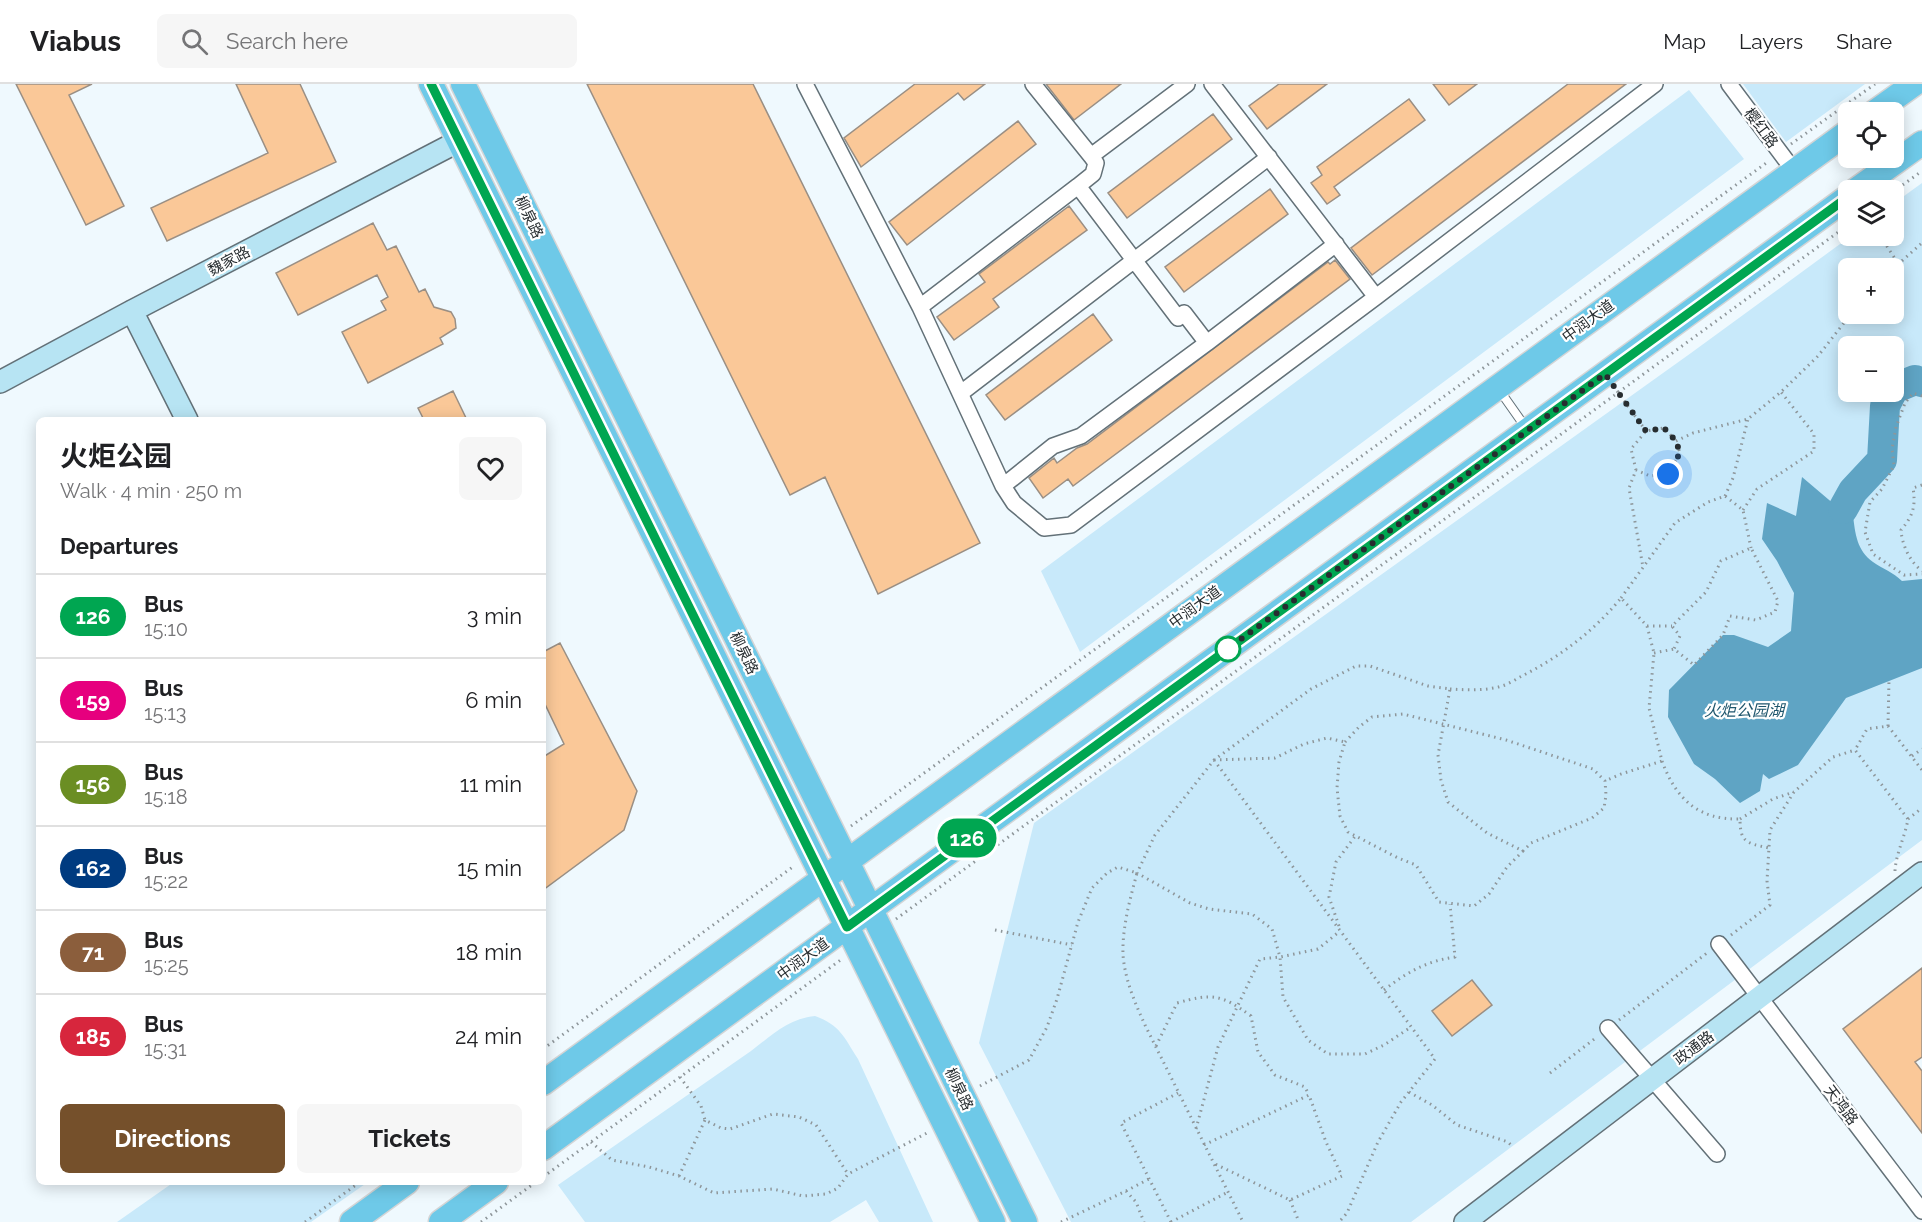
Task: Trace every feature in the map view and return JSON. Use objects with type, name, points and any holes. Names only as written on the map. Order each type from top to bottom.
[{"type":"main road","name":"柳泉路","points":[[430,84],[993,1222]]},
{"type":"main road","name":"柳泉路","points":[[463,84],[1025,1222]]},
{"type":"main road","points":[[1889,102],[1914,84]]},
{"type":"main road","name":"中润大道","points":[[546,1081],[1497,388],[1787,162],[1838,137]]},
{"type":"main road","points":[[1871,180],[1922,143]]},
{"type":"main road","name":"中润大道","points":[[546,1146],[876,920],[1527,430],[1612,383],[1838,205]]},
{"type":"main road","points":[[352,1222],[403,1185]]},
{"type":"main road","points":[[441,1222],[492,1185]]},
{"type":"street","points":[[805,84],[920,307],[1003,486],[1014,503],[1044,528],[1071,525],[1376,297],[1655,84]]},
{"type":"street","points":[[920,307],[1093,174],[1096,163],[1033,84]]},
{"type":"street","points":[[1091,156],[1187,84]]},
{"type":"street","points":[[1212,84],[1376,297]]},
{"type":"street","name":"樱红路","points":[[1728,84],[1787,162]]},
{"type":"street","name":"魏家路","points":[[0,382],[459,141]]},
{"type":"street","points":[[961,393],[1269,158]]},
{"type":"street","points":[[1078,186],[1178,318],[1184,313],[1207,343]]},
{"type":"street","points":[[1003,486],[1053,446],[1081,436],[1336,244]]},
{"type":"street","points":[[132,311],[185,417]]},
{"type":"street","name":"政通路","points":[[1465,1222],[1922,873]]},
{"type":"street","name":"天鸿路","points":[[1719,944],[1922,1211]]},
{"type":"street","points":[[1608,1028],[1718,1154]]},
{"type":"lane","points":[[1497,388],[1527,430]]},
{"type":"path","points":[[835,837],[1787,162],[1875,84]]},
{"type":"path","points":[[1904,184],[1922,171]]},
{"type":"path","points":[[876,920],[1612,383],[1838,232]]},
{"type":"path","points":[[1904,258],[1922,243]]},
{"type":"path","points":[[1676,441],[1693,433],[1748,419],[1781,392],[1818,356],[1843,324]]},
{"type":"path","points":[[1612,383],[1646,431]]},
{"type":"path","points":[[1743,510],[1756,489],[1814,451],[1814,434],[1781,392]]},
{"type":"path","points":[[1922,396],[1913,393],[1905,403],[1896,427],[1892,449],[1894,465],[1882,489],[1870,502],[1865,532],[1873,554],[1904,575],[1922,573]]},
{"type":"path","points":[[1243,1222],[1131,993],[1123,955],[1127,909],[1137,873],[1155,835],[1214,760],[1311,689],[1356,666],[1370,666],[1428,686],[1470,690],[1501,686],[1539,667],[1580,641],[1609,614],[1622,598],[1675,523],[1708,502],[1725,496],[1733,478],[1748,419]]},
{"type":"path","points":[[1636,470],[1650,476],[1668,474],[1680,453],[1676,441],[1664,428],[1646,431],[1631,449],[1636,470],[1629,488],[1643,567]]},
{"type":"path","points":[[1922,485],[1913,488],[1915,498],[1912,517],[1901,530],[1902,539],[1915,565],[1922,573]]},
{"type":"path","points":[[1654,652],[1674,649],[1694,665],[1723,635],[1730,616],[1756,620],[1775,612],[1778,601],[1751,549],[1743,510],[1725,496]]},
{"type":"path","points":[[1647,626],[1672,626],[1706,592],[1721,561],[1751,549]]},
{"type":"path","points":[[1622,598],[1647,626],[1654,652],[1649,708],[1662,761],[1669,779],[1684,800],[1702,813],[1722,819],[1740,819],[1773,799],[1794,792]]},
{"type":"path","points":[[1672,626],[1680,636],[1674,649]]},
{"type":"path","points":[[1889,680],[1888,726],[1922,770]]},
{"type":"path","points":[[1450,689],[1438,755],[1441,780],[1448,802],[1487,833],[1523,851]]},
{"type":"path","points":[[1403,714],[1444,724],[1506,740],[1593,770],[1605,781],[1604,808],[1592,818],[1531,843],[1507,867],[1490,894],[1474,906],[1439,902],[1416,865],[1348,832],[1340,816],[1337,789],[1339,762],[1345,742],[1372,717],[1403,714]]},
{"type":"path","points":[[1550,1073],[1770,905],[1767,881],[1770,830],[1794,792],[1833,757],[1855,750],[1868,729],[1888,726]]},
{"type":"path","points":[[1214,760],[1275,758],[1304,744],[1327,738],[1345,742]]},
{"type":"path","points":[[1912,756],[1922,749]]},
{"type":"path","points":[[1855,750],[1908,819]]},
{"type":"path","points":[[1214,760],[1435,1059],[1409,1092],[1378,1142],[1347,1213],[1339,1222]]},
{"type":"path","points":[[1605,781],[1662,761]]},
{"type":"path","points":[[1892,896],[1896,860],[1908,819],[1922,808]]},
{"type":"path","points":[[1740,819],[1740,834],[1748,843],[1769,848]]},
{"type":"path","points":[[1340,931],[1329,897],[1336,862],[1356,835]]},
{"type":"path","points":[[546,1047],[811,854]]},
{"type":"path","points":[[962,1094],[1029,1060],[1047,1027],[1058,999],[1078,922],[1092,888],[1107,873],[1118,867],[1137,873],[1190,903],[1209,909],[1252,914],[1272,929],[1280,957],[1283,997],[1308,1040],[1328,1054],[1365,1054],[1384,1046],[1411,1027]]},
{"type":"path","points":[[1384,990],[1408,972],[1455,957],[1450,904]]},
{"type":"path","points":[[995,930],[1072,945]]},
{"type":"path","points":[[1196,1129],[1218,1047],[1260,959],[1318,949],[1340,931]]},
{"type":"path","points":[[546,1175],[680,1077],[852,937]]},
{"type":"path","points":[[1156,1047],[1177,1003],[1216,996],[1251,1016],[1258,1052],[1275,1076],[1305,1087],[1342,1176],[1290,1200]]},
{"type":"path","points":[[679,1176],[705,1120],[701,1106],[680,1077]]},
{"type":"path","points":[[1178,1092],[1121,1123],[1171,1222],[1228,1192]]},
{"type":"path","points":[[1409,1092],[1432,1105],[1457,1125],[1508,1142],[1512,1146]]},
{"type":"path","points":[[1204,1145],[1309,1095]]},
{"type":"path","points":[[705,1120],[721,1128],[730,1129],[773,1114],[799,1118],[816,1125],[848,1174]]},
{"type":"path","points":[[591,1142],[612,1160],[679,1176],[714,1193],[773,1189],[803,1196],[826,1194],[838,1188],[848,1174],[944,1124]]},
{"type":"path","points":[[1213,1162],[1290,1200],[1299,1222]]},
{"type":"path","points":[[1060,1222],[1149,1179]]},
{"type":"path","points":[[305,1222],[356,1185]]},
{"type":"path","points":[[481,1222],[532,1185]]},
{"type":"path","points":[[1126,1191],[1136,1202],[1144,1222]]},
{"type":"shaded area","points":[[1743,84],[1865,84],[1838,102],[1786,142]]},
{"type":"shaded area","points":[[1689,90],[1744,159],[1080,652],[1041,571]]},
{"type":"shaded area","points":[[1922,183],[1922,840],[1411,1222],[1071,1222],[979,1043],[1034,823],[1838,246],[1904,246],[1904,196]]},
{"type":"shaded area","points":[[815,1016],[836,1028],[858,1059],[933,1222],[879,1222],[866,1200],[830,1222],[585,1222],[558,1185],[781,1029],[797,1020]]},
{"type":"shaded area","points":[[170,1185],[364,1185],[311,1222],[117,1222]]},
{"type":"water","name":"火炬公园湖","points":[[1802,477],[1835,505],[1853,515],[1860,547],[1868,558],[1902,581],[1922,579],[1922,668],[1846,698],[1798,765],[1769,779],[1763,774],[1760,791],[1740,803],[1715,779],[1694,764],[1668,717],[1669,690],[1723,635],[1734,635],[1768,647],[1791,631],[1794,593],[1762,539],[1767,503],[1796,516]]},
{"type":"building","points":[[16,84],[92,84],[69,95],[124,206],[86,225]]},
{"type":"building","points":[[236,84],[300,84],[336,162],[167,241],[151,208],[268,153]]},
{"type":"building","points":[[587,84],[753,84],[980,543],[878,594],[825,477],[790,495]]},
{"type":"building","points":[[915,84],[985,84],[964,100],[958,93],[861,167],[844,138]]},
{"type":"building","points":[[1046,84],[1121,84],[1074,120]]},
{"type":"building","points":[[1279,84],[1327,84],[1267,129],[1249,106]]},
{"type":"building","points":[[1433,84],[1477,84],[1449,105]]},
{"type":"building","points":[[1568,84],[1626,84],[1372,275],[1351,248]]},
{"type":"building","points":[[1409,99],[1425,120],[1334,187],[1340,195],[1327,204],[1311,183],[1322,175],[1317,167]]},
{"type":"building","points":[[1213,114],[1232,139],[1127,218],[1108,193]]},
{"type":"building","points":[[1018,121],[1036,144],[907,245],[889,222]]},
{"type":"building","points":[[1270,189],[1288,214],[1184,292],[1165,267]]},
{"type":"building","points":[[1069,206],[1087,230],[993,299],[999,307],[954,340],[937,317],[985,282],[979,274]]},
{"type":"building","points":[[373,223],[387,250],[396,246],[419,292],[425,289],[434,307],[451,312],[456,328],[440,338],[443,344],[368,383],[342,332],[386,310],[381,301],[388,297],[377,275],[298,315],[276,273]]},
{"type":"building","points":[[1335,260],[1350,279],[1073,486],[1068,479],[1043,498],[1029,478],[1054,458],[1057,463],[1077,448],[1087,444],[1328,262],[1330,264]]},
{"type":"building","points":[[1093,314],[1112,340],[1005,420],[986,395]]},
{"type":"building","points":[[453,391],[466,417],[422,417],[418,408]]},
{"type":"building","points":[[560,643],[637,791],[624,830],[546,888],[546,755],[564,744],[546,706],[546,650]]},
{"type":"building","points":[[1922,968],[1922,1057],[1915,1062],[1922,1071],[1922,1133],[1843,1029]]},
{"type":"building","points":[[1472,980],[1492,1005],[1452,1036],[1432,1011]]},
{"type":"waterway","points":[[1904,384],[1915,380],[1922,382]]},
{"type":"waterway","points":[[1843,509],[1853,491],[1882,460],[1887,402]]},
{"type":"bus line","name":"126","points":[[431,84],[847,927],[1838,204]]},
{"type":"route","points":[[1228,649],[1226,650],[1605,374],[1646,431],[1664,428],[1676,441],[1680,453],[1668,474]]}]
